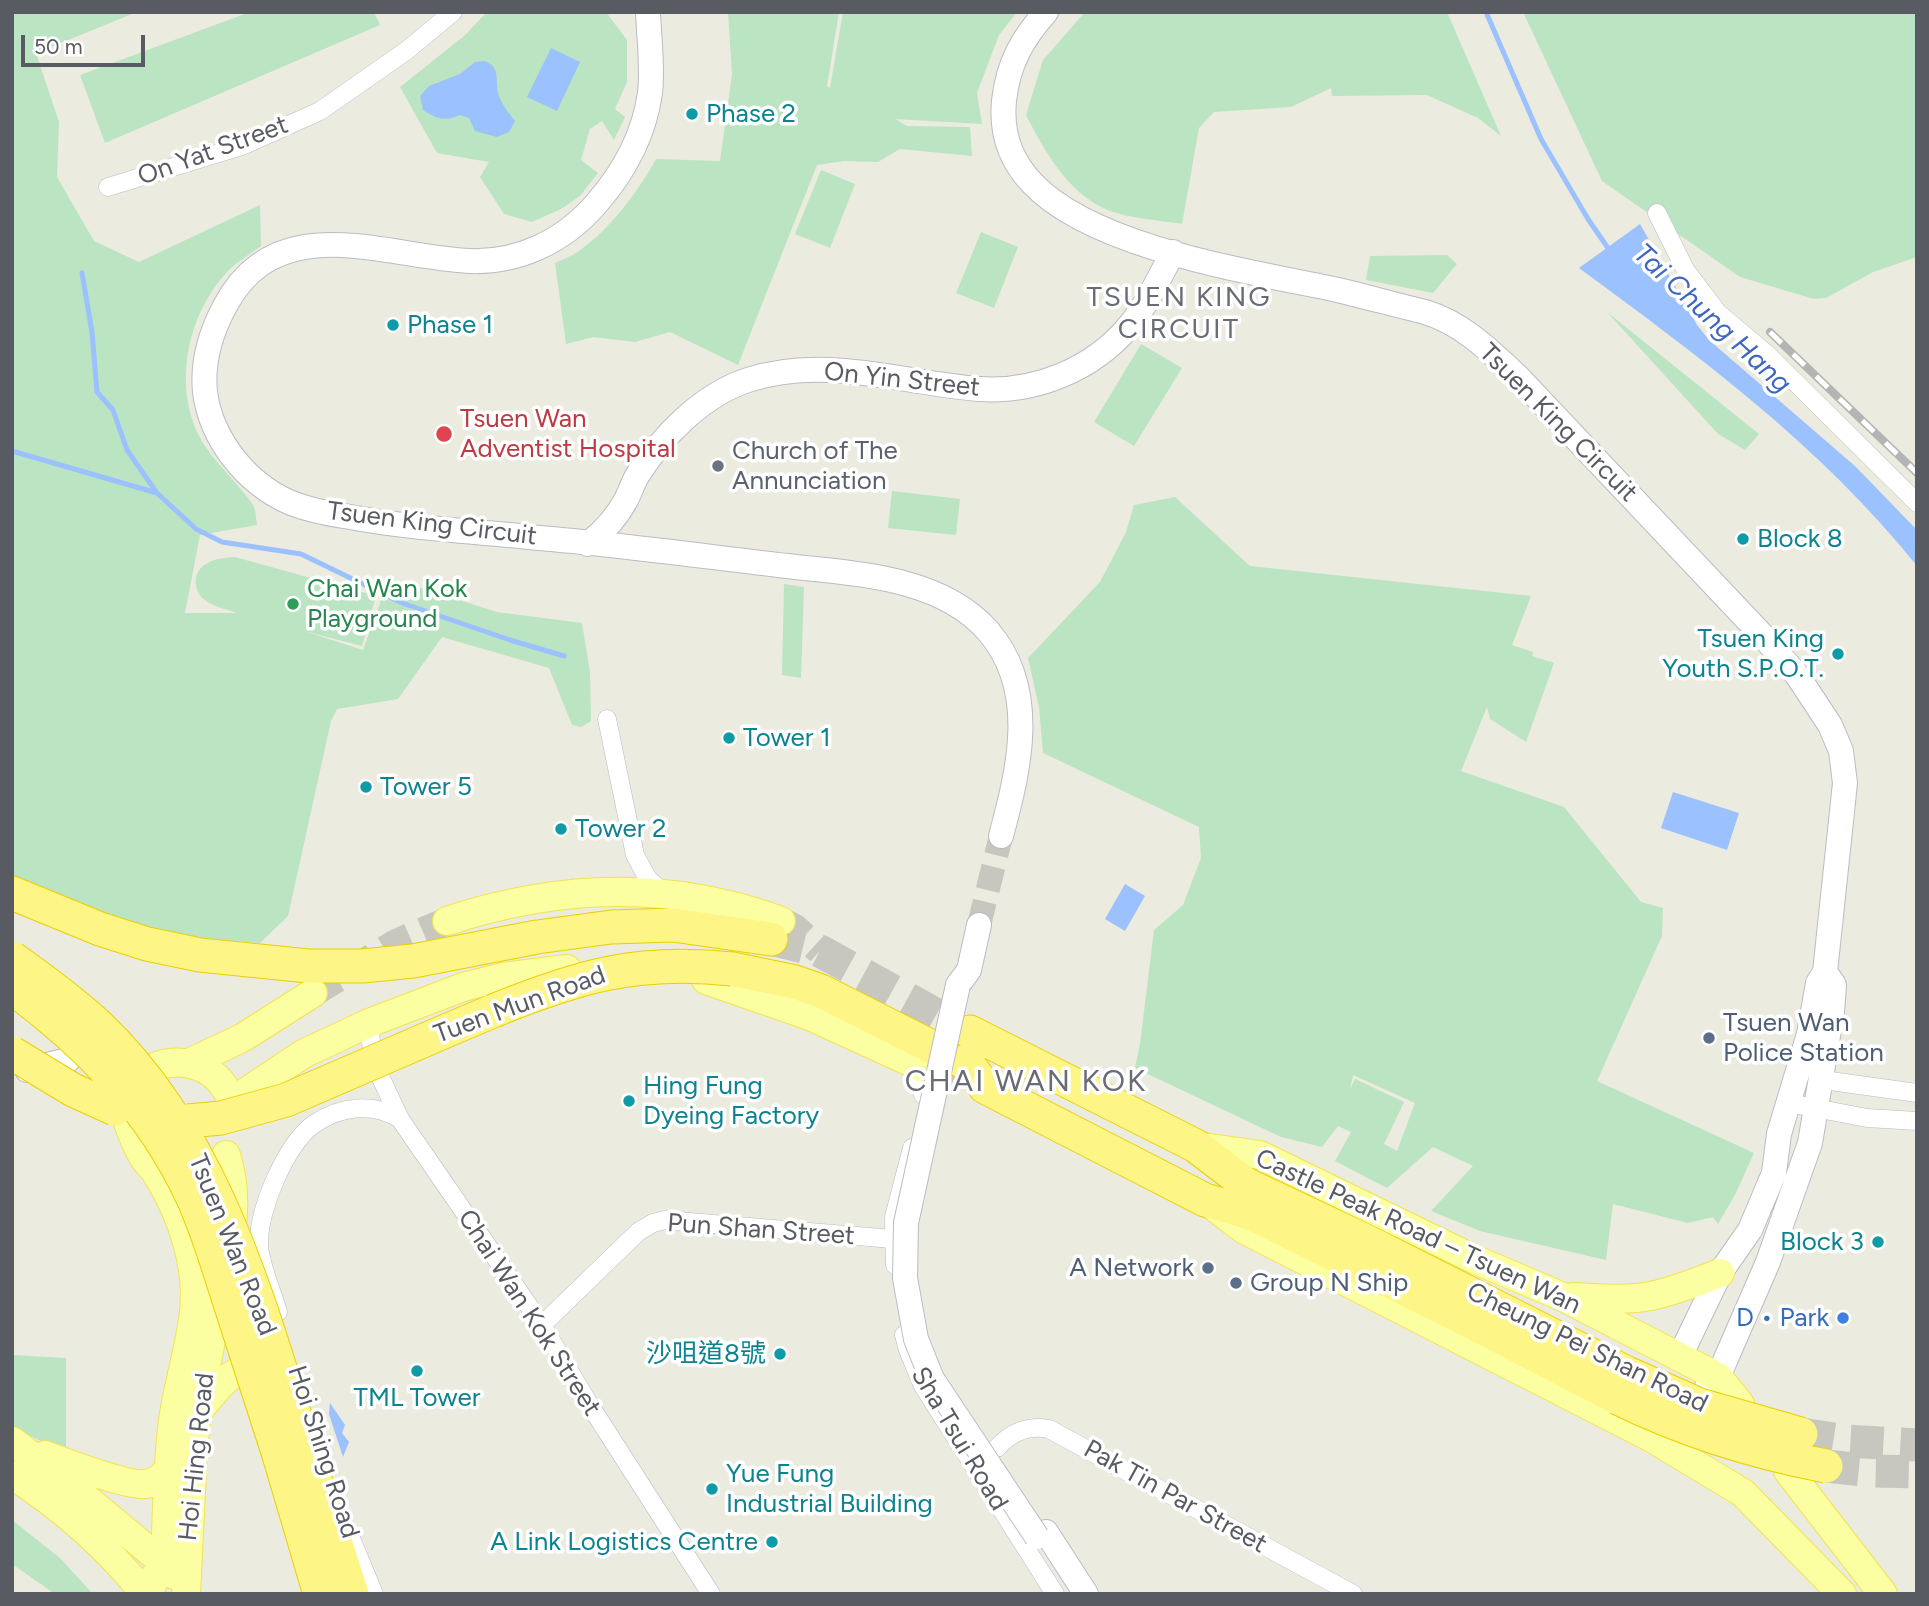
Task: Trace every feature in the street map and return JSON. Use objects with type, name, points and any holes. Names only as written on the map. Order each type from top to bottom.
[{"type":"highway","name":"Tuen Mun Road","points":[[12,892],[100,929],[147,944],[200,955],[308,966],[363,966],[413,961],[550,935],[611,927],[673,925],[776,930]]},
{"type":"highway","name":"Tsuen Wan Road","points":[[12,958],[78,1007],[117,1044],[162,1101],[201,1164],[230,1227],[262,1314],[352,1594]]},
{"type":"highway","name":"Tuen Mun Road","points":[[188,1121],[221,1118],[286,1100],[505,1006],[566,983],[622,969],[651,966],[732,969],[802,984],[821,991],[946,1058]]},
{"type":"highway","name":"Tsuen Wan Road","points":[[12,988],[75,1039],[109,1072],[145,1116],[182,1176],[199,1212],[222,1279],[279,1455],[320,1594]]},
{"type":"highway","points":[[12,1053],[73,1090],[125,1110]]},
{"type":"highway","name":"Castle Peak Road – Tsuen Wan","points":[[946,1058],[1196,1146]]},
{"type":"highway","name":"Castle Peak Road – Tsuen Wan","points":[[946,1058],[1205,1200],[1250,1213],[1301,1238]]},
{"type":"highway","name":"Cheung Pei Shan Road","points":[[1196,1146],[1247,1185],[1466,1305],[1618,1398],[1667,1421],[1749,1449],[1826,1466]]},
{"type":"highway","name":"Cheung Pei Shan Road","points":[[1301,1238],[1662,1389],[1724,1413],[1801,1434]]},
{"type":"main road","points":[[447,921],[526,900],[620,891],[709,899],[776,930]]},
{"type":"main road","points":[[234,1107],[303,1054],[369,1023],[463,987],[503,977],[567,969]]},
{"type":"main road","name":"Castle Peak Road – Tsuen Wan","points":[[706,980],[946,1058]]},
{"type":"main road","points":[[189,1063],[206,1069],[218,1078],[234,1107],[226,1155],[215,1172],[203,1180],[172,1181],[156,1173],[138,1149],[125,1110],[137,1083],[152,1066],[189,1063],[243,1038],[313,993]]},
{"type":"main road","name":"Castle Peak Road – Tsuen Wan","points":[[1196,1146],[1260,1155],[1476,1260],[1563,1297],[1698,1376],[1740,1404]]},
{"type":"main road","name":"Hoi Hing Road","points":[[184,1592],[197,1413],[233,1222],[232,1172],[226,1155]]},
{"type":"main road","name":"Hoi Hing Road","points":[[147,1594],[155,1576],[165,1564],[174,1416],[194,1318],[195,1290],[192,1264],[174,1205],[156,1173]]},
{"type":"main road","name":"Castle Peak Road – Tsuen Wan","points":[[1205,1200],[1243,1229],[1624,1419],[1743,1493],[1842,1594]]},
{"type":"main road","points":[[1563,1297],[1648,1297],[1674,1291],[1720,1273]]},
{"type":"main road","points":[[197,1413],[223,1380],[246,1367],[265,1365],[282,1369],[298,1385]]},
{"type":"main road","points":[[17,1443],[79,1468],[144,1485],[160,1479],[169,1469]]},
{"type":"main road","points":[[17,1443],[165,1564],[184,1592]]},
{"type":"main road","points":[[1717,1451],[1743,1493]]},
{"type":"main road","points":[[1788,1471],[1883,1594]]},
{"type":"main road","points":[[12,1475],[80,1526],[125,1568],[147,1594]]},
{"type":"street","name":"On Yat Street","points":[[108,187],[242,146],[320,111],[406,51],[453,12]]},
{"type":"street","name":"Tsuen King Circuit","points":[[648,12],[650,90],[638,138],[618,178],[591,210],[561,237],[537,249],[514,256],[471,261],[346,244],[300,246],[278,254],[244,279],[214,328],[206,359],[206,396],[212,419],[232,457],[248,473],[289,501],[329,513],[376,522],[638,548],[886,579],[935,595],[978,621],[997,643],[1016,685],[1021,720],[1018,760],[1001,836]]},
{"type":"street","name":"Tsuen King Circuit","points":[[1046,12],[1015,54],[1006,80],[1003,111],[1005,139],[1032,184],[1063,207],[1096,226],[1173,252],[1250,273],[1341,291],[1425,312],[1461,328],[1489,349],[1517,376],[1761,634],[1807,691],[1830,725],[1841,751],[1845,783],[1825,972],[1818,983],[1809,1034],[1804,1106],[1810,1143],[1776,1243],[1698,1376]]},
{"type":"street","points":[[1657,213],[1686,271],[1718,313],[1769,356],[1917,503]]},
{"type":"street","name":"On Yin Street","points":[[588,544],[601,534],[625,501],[635,479],[668,435],[695,410],[718,394],[746,380],[772,374],[816,370],[871,373],[981,389],[1018,387],[1054,380],[1102,352],[1130,326],[1173,252]]},
{"type":"street","points":[[625,501],[626,524],[638,548]]},
{"type":"street","points":[[607,719],[635,855],[648,879],[664,893]]},
{"type":"street","points":[[620,891],[628,880],[635,855]]},
{"type":"street","points":[[979,925],[917,1225],[915,1278],[925,1333],[941,1376],[1041,1535],[1073,1594]]},
{"type":"street","name":"Tsuen King Circuit","points":[[1698,1376],[1720,1273],[1750,1230],[1774,1173],[1779,1134],[1804,1106],[1822,1080],[1834,985],[1825,972]]},
{"type":"street","name":"Chai Wan Kok Street","points":[[369,1023],[373,1061],[400,1119],[542,1325],[591,1407],[711,1594]]},
{"type":"street","points":[[12,1071],[32,1070],[68,1060]]},
{"type":"street","points":[[1822,1080],[1917,1093]]},
{"type":"street","points":[[1804,1106],[1876,1119],[1917,1121]]},
{"type":"street","name":"Hoi Shing Road","points":[[374,1594],[340,1514],[298,1385],[259,1247],[261,1225],[272,1189],[297,1142],[314,1125],[348,1109],[366,1107],[380,1109],[400,1119]]},
{"type":"street","name":"Sha Tsui Road","points":[[912,1149],[894,1217],[893,1239],[908,1350],[923,1386],[984,1475],[1055,1594]]},
{"type":"street","name":"Pun Shan Street","points":[[542,1325],[638,1232],[664,1220],[893,1239]]},
{"type":"street","name":"Pak Tin Par Street","points":[[997,1448],[1020,1431],[1032,1428],[1049,1429],[1353,1594]]},
{"type":"street","points":[[1041,1535],[1086,1594]]},
{"type":"green space","points":[[12,12],[137,12],[36,53],[59,122],[57,177],[94,241],[139,262],[260,205],[261,246],[231,268],[203,307],[188,353],[186,378],[194,425],[205,446],[253,505],[257,525],[200,535],[185,613],[236,613],[203,599],[196,586],[198,571],[202,567],[214,560],[235,557],[376,596],[362,646],[304,631],[363,650],[389,578],[497,612],[582,623],[590,672],[591,721],[581,727],[572,725],[549,668],[442,637],[398,699],[337,709],[331,721],[288,916],[260,943],[201,938],[121,922],[12,879]]},
{"type":"green space","points":[[250,12],[374,12],[380,25],[105,143],[80,75]]},
{"type":"green space","points":[[487,12],[606,12],[627,40],[627,82],[615,109],[625,117],[614,140],[602,121],[590,129],[581,160],[598,173],[580,196],[561,209],[532,222],[504,214],[480,177],[489,162],[437,153],[400,87],[464,36]]},
{"type":"green space","points":[[728,12],[839,12],[827,86],[830,88],[843,12],[1017,12],[999,35],[977,93],[982,124],[895,119],[907,126],[970,127],[972,156],[900,149],[878,162],[844,161],[817,165],[738,365],[670,332],[635,342],[593,337],[566,344],[555,263],[579,251],[602,232],[632,197],[656,159],[720,161],[732,74]]},
{"type":"green space","points":[[1085,12],[1447,12],[1501,136],[1478,118],[1427,95],[1332,96],[1331,88],[1291,107],[1214,112],[1199,128],[1182,224],[1119,214],[1088,199],[1066,179],[1026,115],[1043,60]]},
{"type":"green space","points":[[1523,12],[1917,12],[1917,257],[1873,272],[1826,298],[1814,299],[1740,277],[1602,181]]},
{"type":"green space","points":[[821,170],[855,184],[830,248],[795,234]]},
{"type":"green space","points":[[981,232],[1018,247],[994,308],[956,293]]},
{"type":"green space","points":[[1447,255],[1457,264],[1433,293],[1366,280],[1370,256]]},
{"type":"green space","points":[[1607,312],[1759,434],[1745,450],[1718,434]]},
{"type":"green space","points":[[1141,344],[1182,368],[1134,446],[1094,422]]},
{"type":"green space","points":[[892,491],[960,499],[956,535],[888,528]]},
{"type":"green space","points":[[1175,497],[1250,566],[1531,596],[1512,645],[1533,652],[1532,656],[1554,663],[1526,742],[1490,719],[1487,707],[1461,771],[1564,807],[1641,902],[1663,908],[1662,936],[1597,1081],[1754,1153],[1718,1224],[1713,1217],[1688,1223],[1613,1204],[1606,1260],[1480,1231],[1431,1211],[1473,1166],[1433,1147],[1387,1188],[1335,1161],[1351,1132],[1338,1126],[1322,1147],[1281,1137],[1135,1068],[1154,930],[1183,905],[1201,858],[1199,827],[1043,753],[1039,707],[1028,658],[1100,582],[1126,532],[1134,505]],"holes":[[[1353,1075],[1415,1103],[1397,1151],[1384,1144],[1404,1102],[1355,1079],[1350,1089]]]},
{"type":"green space","points":[[784,584],[804,587],[801,678],[782,675]]},
{"type":"green space","points":[[12,1355],[66,1358],[66,1453],[12,1427]]},
{"type":"green space","points":[[12,1520],[60,1558],[93,1594],[55,1594],[12,1564]]},
{"type":"water","points":[[551,48],[580,62],[557,111],[527,97]]},
{"type":"water","points":[[485,61],[496,71],[500,99],[515,121],[509,132],[497,137],[475,131],[469,118],[460,115],[441,118],[423,110],[420,96],[429,86],[460,74],[475,62]]},
{"type":"water","points":[[1640,224],[1697,325],[1709,340],[1855,466],[1917,530],[1917,566],[1841,482],[1800,443],[1670,335],[1579,268]]},
{"type":"water","points":[[1673,792],[1739,813],[1727,850],[1661,828]]},
{"type":"water","points":[[1125,884],[1145,896],[1125,931],[1105,919]]},
{"type":"water","points":[[330,1403],[345,1425],[342,1433],[349,1442],[343,1457],[329,1414]]},
{"type":"waterway","name":"Tai Chung Hang","points":[[1486,12],[1541,139],[1610,251]]},
{"type":"waterway","points":[[82,273],[92,332],[97,392],[113,410],[127,450],[157,493],[196,529],[222,542],[301,554],[402,603],[564,656]]},
{"type":"waterway","points":[[12,451],[157,493]]},
{"type":"tunnel","points":[[979,925],[1001,836]]},
{"type":"tunnel","points":[[313,993],[396,943],[447,921]]},
{"type":"tunnel","points":[[781,921],[795,928],[820,951]]},
{"type":"tunnel","points":[[771,939],[820,951],[937,1015]]},
{"type":"tunnel","points":[[928,1070],[961,1086]]},
{"type":"tunnel","points":[[1801,1434],[1846,1441],[1917,1445]]},
{"type":"tunnel","points":[[1826,1466],[1917,1472]]},
{"type":"railway","points":[[1770,332],[1917,473]]},
{"type":"place","name":"Phase 2","points":[[692,114]]},
{"type":"place","name":"Phase 1","points":[[393,325]]},
{"type":"place","name":"Tsuen Wan Adventist Hospital","points":[[444,434]]},
{"type":"place","name":"Church of The Annunciation","points":[[718,466]]},
{"type":"place","name":"Block 8","points":[[1743,539]]},
{"type":"place","name":"Chai Wan Kok Playground","points":[[293,604]]},
{"type":"place","name":"Tsuen King Youth S.P.O.T.","points":[[1838,654]]},
{"type":"place","name":"Tower 1","points":[[729,738]]},
{"type":"place","name":"Tower 5","points":[[366,787]]},
{"type":"place","name":"Tower 2","points":[[561,829]]},
{"type":"place","name":"Tsuen Wan Police Station","points":[[1709,1038]]},
{"type":"place","name":"Hing Fung Dyeing Factory","points":[[629,1101]]},
{"type":"place","name":"Block 3","points":[[1878,1242]]},
{"type":"place","name":"A Network","points":[[1208,1268]]},
{"type":"place","name":"Group N Ship","points":[[1236,1283]]},
{"type":"place","name":"D • Park","points":[[1843,1318]]},
{"type":"place","name":"沙咀道8號","points":[[780,1354]]},
{"type":"place","name":"TML Tower","points":[[417,1371]]},
{"type":"place","name":"Yue Fung Industrial Building","points":[[712,1489]]},
{"type":"place","name":"A Link Logistics Centre","points":[[772,1542]]},
{"type":"district","name":"TSUEN KING CIRCUIT","points":[[1179,314]]},
{"type":"district","name":"CHAI WAN KOK","points":[[1026,1082]]}]
